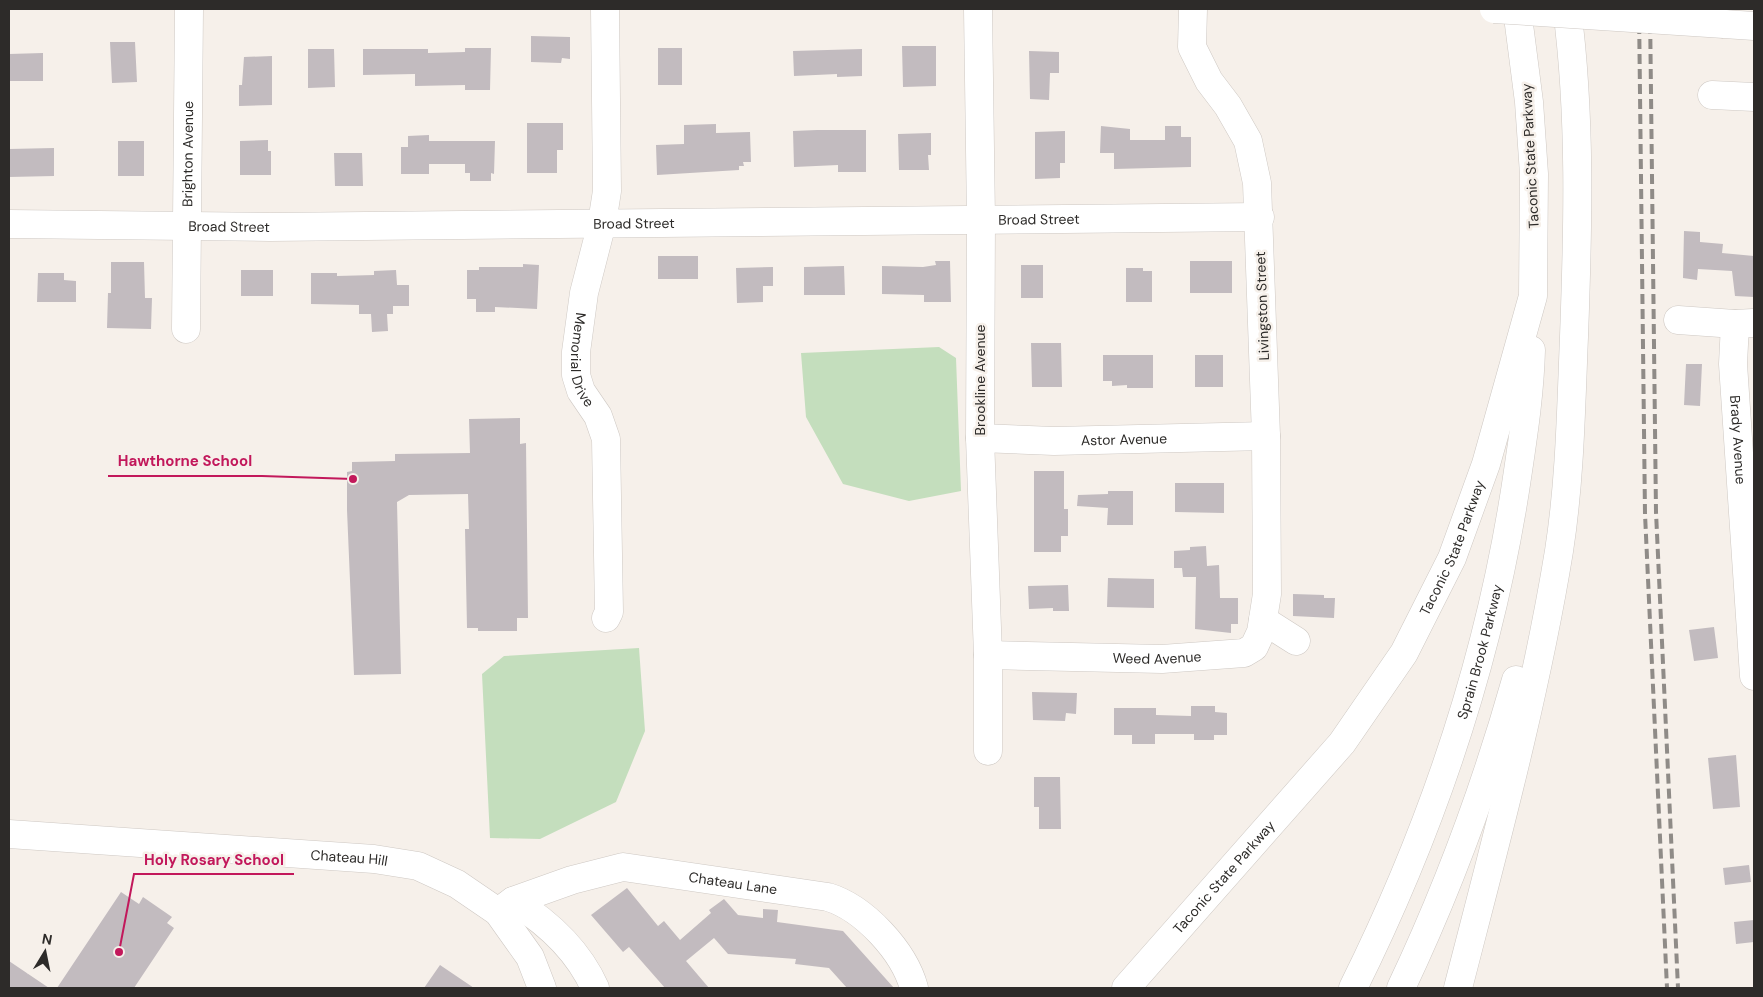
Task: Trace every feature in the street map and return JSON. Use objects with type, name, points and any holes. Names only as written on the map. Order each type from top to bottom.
[{"type":"main road","name":"Brighton Avenue","points":[[186,329],[189,9]]},
{"type":"main road","name":"Memorial Drive","points":[[605,9],[607,190],[602,223],[584,293],[576,352],[576,375],[581,391],[598,416],[606,439],[609,612],[606,618]]},
{"type":"main road","name":"Brookline Avenue","points":[[978,9],[981,220],[980,438],[988,654],[988,751]]},
{"type":"main road","name":"Livingston Street","points":[[1193,9],[1192,47],[1209,81],[1228,106],[1248,141],[1257,183],[1260,216],[1266,436],[1267,594],[1263,620]]},
{"type":"main road","points":[[1494,9],[1754,26]]},
{"type":"main road","name":"Taconic State Parkway","points":[[1126,988],[1342,743],[1404,653],[1438,590],[1477,492],[1533,296],[1534,174],[1529,102],[1517,9]]},
{"type":"main road","points":[[1458,988],[1524,722],[1552,593],[1568,476],[1574,331],[1576,114],[1574,71],[1567,9]]},
{"type":"main road","points":[[1712,95],[1754,97]]},
{"type":"main road","name":"Broad Street","points":[[9,224],[187,226],[1260,216]]},
{"type":"main road","name":"Sprain Brook Parkway","points":[[1353,988],[1390,910],[1431,811],[1457,735],[1481,651],[1501,567],[1517,478],[1531,357],[1533,296]]},
{"type":"main road","points":[[1678,320],[1745,324]]},
{"type":"main road","name":"Brady Avenue","points":[[1745,324],[1733,364],[1754,676]]},
{"type":"main road","points":[[1401,988],[1436,911],[1475,811],[1516,678],[1553,506],[1567,403],[1574,331]]},
{"type":"main road","name":"Astor Avenue","points":[[980,438],[1054,441],[1266,436]]},
{"type":"main road","points":[[1263,620],[1296,642]]},
{"type":"main road","name":"Weed Avenue","points":[[988,654],[1162,660],[1244,653],[1254,647],[1261,632],[1263,620]]},
{"type":"main road","name":"Chateau Hill","points":[[9,834],[374,859],[418,866],[506,907],[542,988]]},
{"type":"main road","name":"Chateau Lane","points":[[506,907],[572,880],[623,866],[828,897],[845,902],[860,913],[908,969],[914,988]]},
{"type":"main road","points":[[506,907],[540,917],[567,943],[595,988]]},
{"type":"green space","points":[[939,347],[956,358],[961,491],[909,501],[843,484],[806,417],[801,353]]},
{"type":"green space","points":[[639,648],[645,731],[616,802],[540,839],[490,838],[482,674],[504,656]]},
{"type":"building","points":[[531,36],[570,37],[570,59],[562,58],[561,63],[531,62]]},
{"type":"building","points":[[110,42],[135,42],[137,82],[112,83]]},
{"type":"building","points":[[902,46],[936,46],[936,86],[903,87]]},
{"type":"building","points":[[465,48],[491,48],[490,90],[465,90],[465,85],[415,86],[415,74],[363,75],[363,49],[428,49],[428,53],[465,52]]},
{"type":"building","points":[[658,48],[682,48],[682,85],[658,85]]},
{"type":"building","points":[[308,49],[334,49],[335,87],[308,88]]},
{"type":"building","points":[[862,49],[862,76],[837,77],[837,74],[794,76],[793,51]]},
{"type":"building","points":[[1029,51],[1059,52],[1059,73],[1050,73],[1049,100],[1030,99]]},
{"type":"building","points":[[43,53],[43,81],[9,81],[9,54]]},
{"type":"building","points":[[272,56],[272,105],[239,106],[239,85],[242,85],[244,57]]},
{"type":"building","points":[[527,123],[563,123],[563,150],[557,150],[557,173],[527,173]]},
{"type":"building","points":[[716,124],[716,133],[750,132],[751,162],[743,162],[744,166],[739,166],[739,170],[657,175],[656,145],[684,144],[684,125]]},
{"type":"building","points":[[1101,126],[1130,129],[1130,140],[1165,140],[1165,126],[1181,126],[1181,137],[1191,137],[1191,167],[1114,169],[1114,153],[1100,153]]},
{"type":"building","points":[[866,130],[866,172],[838,172],[838,165],[794,167],[793,131]]},
{"type":"building","points":[[1065,131],[1065,163],[1060,163],[1060,178],[1035,179],[1035,132]]},
{"type":"building","points":[[931,133],[931,155],[928,155],[929,170],[899,170],[898,134]]},
{"type":"building","points":[[429,135],[429,141],[495,141],[494,174],[491,173],[491,181],[470,181],[470,173],[465,173],[465,164],[429,164],[429,174],[401,174],[401,147],[408,147],[408,136]]},
{"type":"building","points":[[268,140],[268,151],[271,151],[271,175],[240,175],[240,141]]},
{"type":"building","points":[[118,141],[144,141],[144,176],[118,176]]},
{"type":"building","points":[[54,148],[54,176],[9,177],[9,149]]},
{"type":"building","points":[[334,153],[362,153],[363,186],[335,186]]},
{"type":"building","points":[[1684,231],[1700,232],[1700,242],[1723,244],[1722,253],[1754,256],[1754,297],[1735,296],[1732,271],[1698,269],[1697,280],[1683,278]]},
{"type":"building","points":[[658,256],[698,256],[698,279],[658,279]]},
{"type":"building","points":[[935,261],[950,261],[951,302],[924,302],[924,295],[882,294],[882,266],[923,267],[936,265]]},
{"type":"building","points":[[1190,261],[1232,261],[1232,293],[1190,293]]},
{"type":"building","points":[[111,262],[144,262],[145,298],[152,298],[151,329],[107,328],[108,293],[111,293]]},
{"type":"building","points":[[523,264],[539,265],[537,309],[495,307],[495,312],[476,312],[476,299],[467,299],[467,270],[479,270],[479,267],[523,267]]},
{"type":"building","points":[[1021,265],[1043,265],[1043,298],[1021,298]]},
{"type":"building","points":[[844,266],[845,295],[804,295],[804,267]]},
{"type":"building","points":[[773,267],[773,286],[763,286],[763,302],[737,303],[736,268]]},
{"type":"building","points":[[1126,268],[1143,268],[1143,271],[1152,271],[1152,302],[1126,302]]},
{"type":"building","points":[[241,270],[273,270],[273,296],[241,296]]},
{"type":"building","points":[[396,270],[397,285],[409,285],[409,306],[393,306],[393,314],[387,314],[388,331],[372,332],[371,314],[359,314],[359,305],[311,304],[311,273],[337,273],[337,276],[374,275],[374,271]]},
{"type":"building","points":[[38,273],[64,273],[64,280],[76,281],[76,302],[37,302]]},
{"type":"building","points":[[1031,343],[1061,343],[1062,387],[1032,387]]},
{"type":"building","points":[[1103,355],[1153,355],[1153,388],[1127,388],[1127,385],[1112,386],[1112,381],[1103,381]]},
{"type":"building","points":[[1195,355],[1223,355],[1223,387],[1195,387]]},
{"type":"building","points":[[1686,364],[1702,364],[1700,406],[1684,405]]},
{"type":"building","points":[[520,418],[520,444],[526,443],[528,618],[517,618],[517,631],[478,631],[478,628],[467,628],[465,529],[469,529],[468,494],[409,495],[397,502],[401,674],[354,675],[347,510],[347,472],[352,471],[352,462],[395,461],[395,454],[470,453],[469,419]]},
{"type":"building","points":[[1034,471],[1064,471],[1064,509],[1068,509],[1068,536],[1061,536],[1061,552],[1034,552]]},
{"type":"building","points":[[1175,483],[1224,483],[1224,513],[1175,512]]},
{"type":"building","points":[[1108,491],[1133,491],[1133,525],[1107,525],[1108,508],[1077,506],[1078,495],[1108,494]]},
{"type":"building","points":[[1206,546],[1207,566],[1219,565],[1220,598],[1238,598],[1238,624],[1231,624],[1231,633],[1195,629],[1196,577],[1183,577],[1182,568],[1174,568],[1174,551]]},
{"type":"building","points":[[1108,578],[1154,579],[1154,608],[1107,607]]},
{"type":"building","points":[[1068,585],[1069,611],[1053,611],[1053,608],[1029,609],[1028,586]]},
{"type":"building","points":[[1293,594],[1324,595],[1324,598],[1335,598],[1334,618],[1293,616]]},
{"type":"building","points":[[1714,627],[1718,658],[1694,661],[1689,630]]},
{"type":"building","points":[[1032,692],[1077,693],[1076,714],[1066,713],[1065,721],[1033,720]]},
{"type":"building","points":[[1191,706],[1215,706],[1215,712],[1227,713],[1227,735],[1214,735],[1214,740],[1194,740],[1194,734],[1155,734],[1155,744],[1132,744],[1132,735],[1114,735],[1114,708],[1156,708],[1156,715],[1191,716]]},
{"type":"building","points":[[1736,755],[1740,807],[1713,809],[1708,758]]},
{"type":"building","points":[[1034,777],[1060,777],[1061,829],[1039,829],[1039,807],[1034,807]]},
{"type":"building","points":[[1749,865],[1751,882],[1725,885],[1723,868]]},
{"type":"building","points":[[627,888],[658,926],[664,921],[680,940],[711,913],[709,910],[724,899],[738,915],[763,918],[763,909],[778,910],[777,922],[843,931],[894,988],[847,988],[829,968],[795,964],[796,959],[728,954],[714,938],[686,961],[709,988],[665,988],[629,947],[623,952],[591,915]]},
{"type":"building","points":[[121,892],[139,904],[143,897],[172,917],[167,923],[174,928],[134,988],[57,988]]},
{"type":"building","points":[[1754,920],[1754,942],[1736,944],[1734,922]]},
{"type":"building","points":[[9,961],[49,988],[9,988]]},
{"type":"building","points":[[440,965],[474,988],[424,988]]},
{"type":"railway","points":[[1639,9],[1645,514],[1667,988]]},
{"type":"railway","points":[[1650,9],[1656,512],[1678,988]]},
{"type":"place","name":"Hawthorne School","points":[[353,479]]},
{"type":"place","name":"Holy Rosary School","points":[[119,952]]}]
